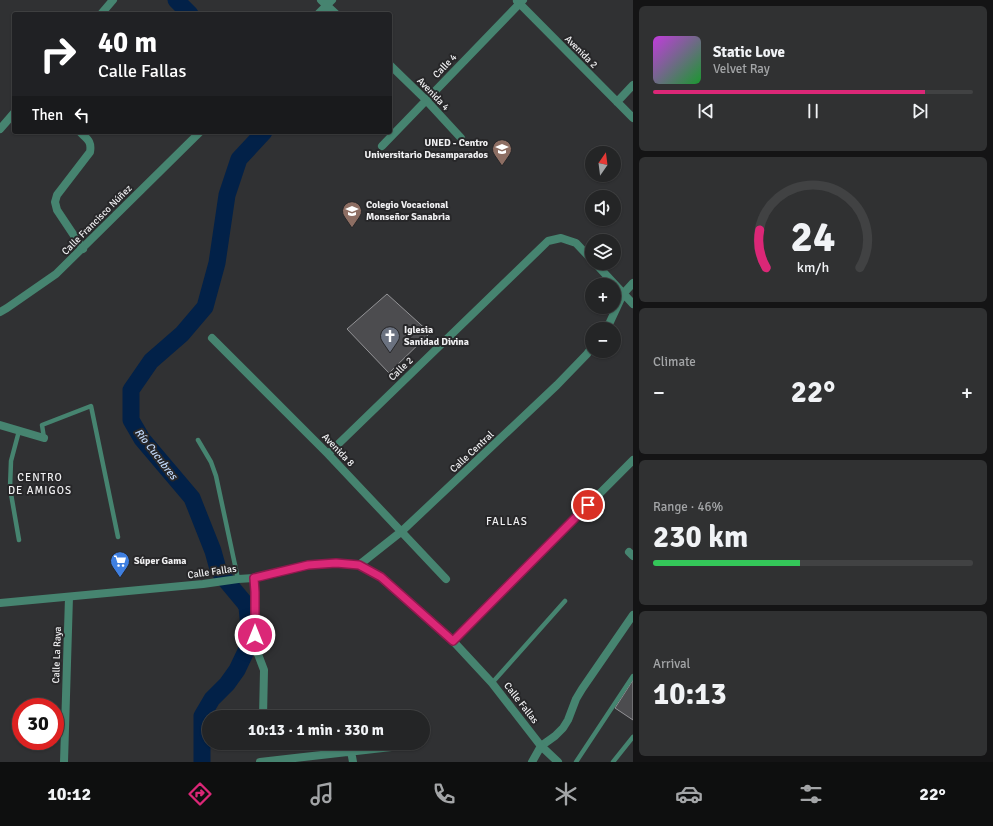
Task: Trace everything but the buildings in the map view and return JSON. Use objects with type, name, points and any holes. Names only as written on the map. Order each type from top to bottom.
[{"type":"street","points":[[103,12],[113,0]]},
{"type":"street","name":"Calle 4","points":[[382,146],[519,1]]},
{"type":"street","name":"Avenida 2","points":[[519,1],[633,118]]},
{"type":"street","points":[[320,12],[327,2],[334,12]]},
{"type":"street","name":"Avenida 4","points":[[392,67],[426,100],[461,138]]},
{"type":"street","points":[[617,102],[633,86]]},
{"type":"street","points":[[0,129],[12,115]]},
{"type":"street","points":[[82,134],[90,142],[90,152],[57,195],[55,202],[57,210],[83,249]]},
{"type":"street","name":"Calle Francisco Núñez","points":[[0,312],[56,274],[198,134]]},
{"type":"street","name":"Calle 2","points":[[328,454],[548,241],[561,238],[576,243],[585,253]]},
{"type":"street","points":[[601,270],[633,304]]},
{"type":"street","points":[[610,322],[623,294],[633,283]]},
{"type":"street","name":"Avenida 8","points":[[212,338],[328,454],[446,579]]},
{"type":"street","name":"Calle Central","points":[[359,565],[402,531],[557,385],[585,356]]},
{"type":"street","points":[[0,426],[44,438]]},
{"type":"street","points":[[453,641],[633,460]]},
{"type":"street","name":"Calle Fallas","points":[[0,603],[69,598],[254,578],[308,565],[336,563],[359,565],[381,577],[453,641],[492,683],[541,746],[558,762]]},
{"type":"street","points":[[254,578],[256,649],[264,670],[263,710]]},
{"type":"street","name":"Calle La Raya","points":[[64,762],[69,598]]},
{"type":"street","points":[[532,762],[541,746],[555,736],[568,720],[576,699],[582,689],[633,615]]},
{"type":"street","points":[[260,762],[289,760],[360,750]]},
{"type":"street","points":[[350,751],[353,762]]},
{"type":"lane","points":[[44,438],[42,425],[91,406],[118,537]]},
{"type":"lane","points":[[19,431],[11,461],[10,480],[11,496],[19,540]]},
{"type":"lane","points":[[198,440],[211,462],[216,476],[237,579]]},
{"type":"lane","points":[[492,683],[565,601]]},
{"type":"lane","points":[[576,762],[633,676]]},
{"type":"lane","points":[[613,762],[633,737]]},
{"type":"waterway","name":"Río Cucubres","points":[[176,0],[188,12]]},
{"type":"waterway","name":"Río Cucubres","points":[[202,762],[202,716],[212,699],[227,684],[237,670],[247,649],[249,629],[247,607],[218,569],[213,551],[192,498],[142,439],[131,420],[131,390],[151,361],[182,334],[205,307],[217,263],[227,195],[239,159],[262,134]]},
{"type":"place","name":"UNED - Centro Universitario Desamparados","points":[[502,166]]},
{"type":"place","name":"Colegio Vocacional Monseñor Sanabria","points":[[352,228]]},
{"type":"place","name":"Iglesia Sanidad Divina","points":[[390,353]]},
{"type":"place","name":"Súper Gama","points":[[120,578]]},
{"type":"district","name":"CENTRO DE AMIGOS","points":[[40,483]]},
{"type":"district","name":"FALLAS","points":[[507,521]]},
{"type":"route","points":[[255,635],[254,578],[308,565],[336,563],[359,565],[381,577],[453,641],[588,505]]}]
